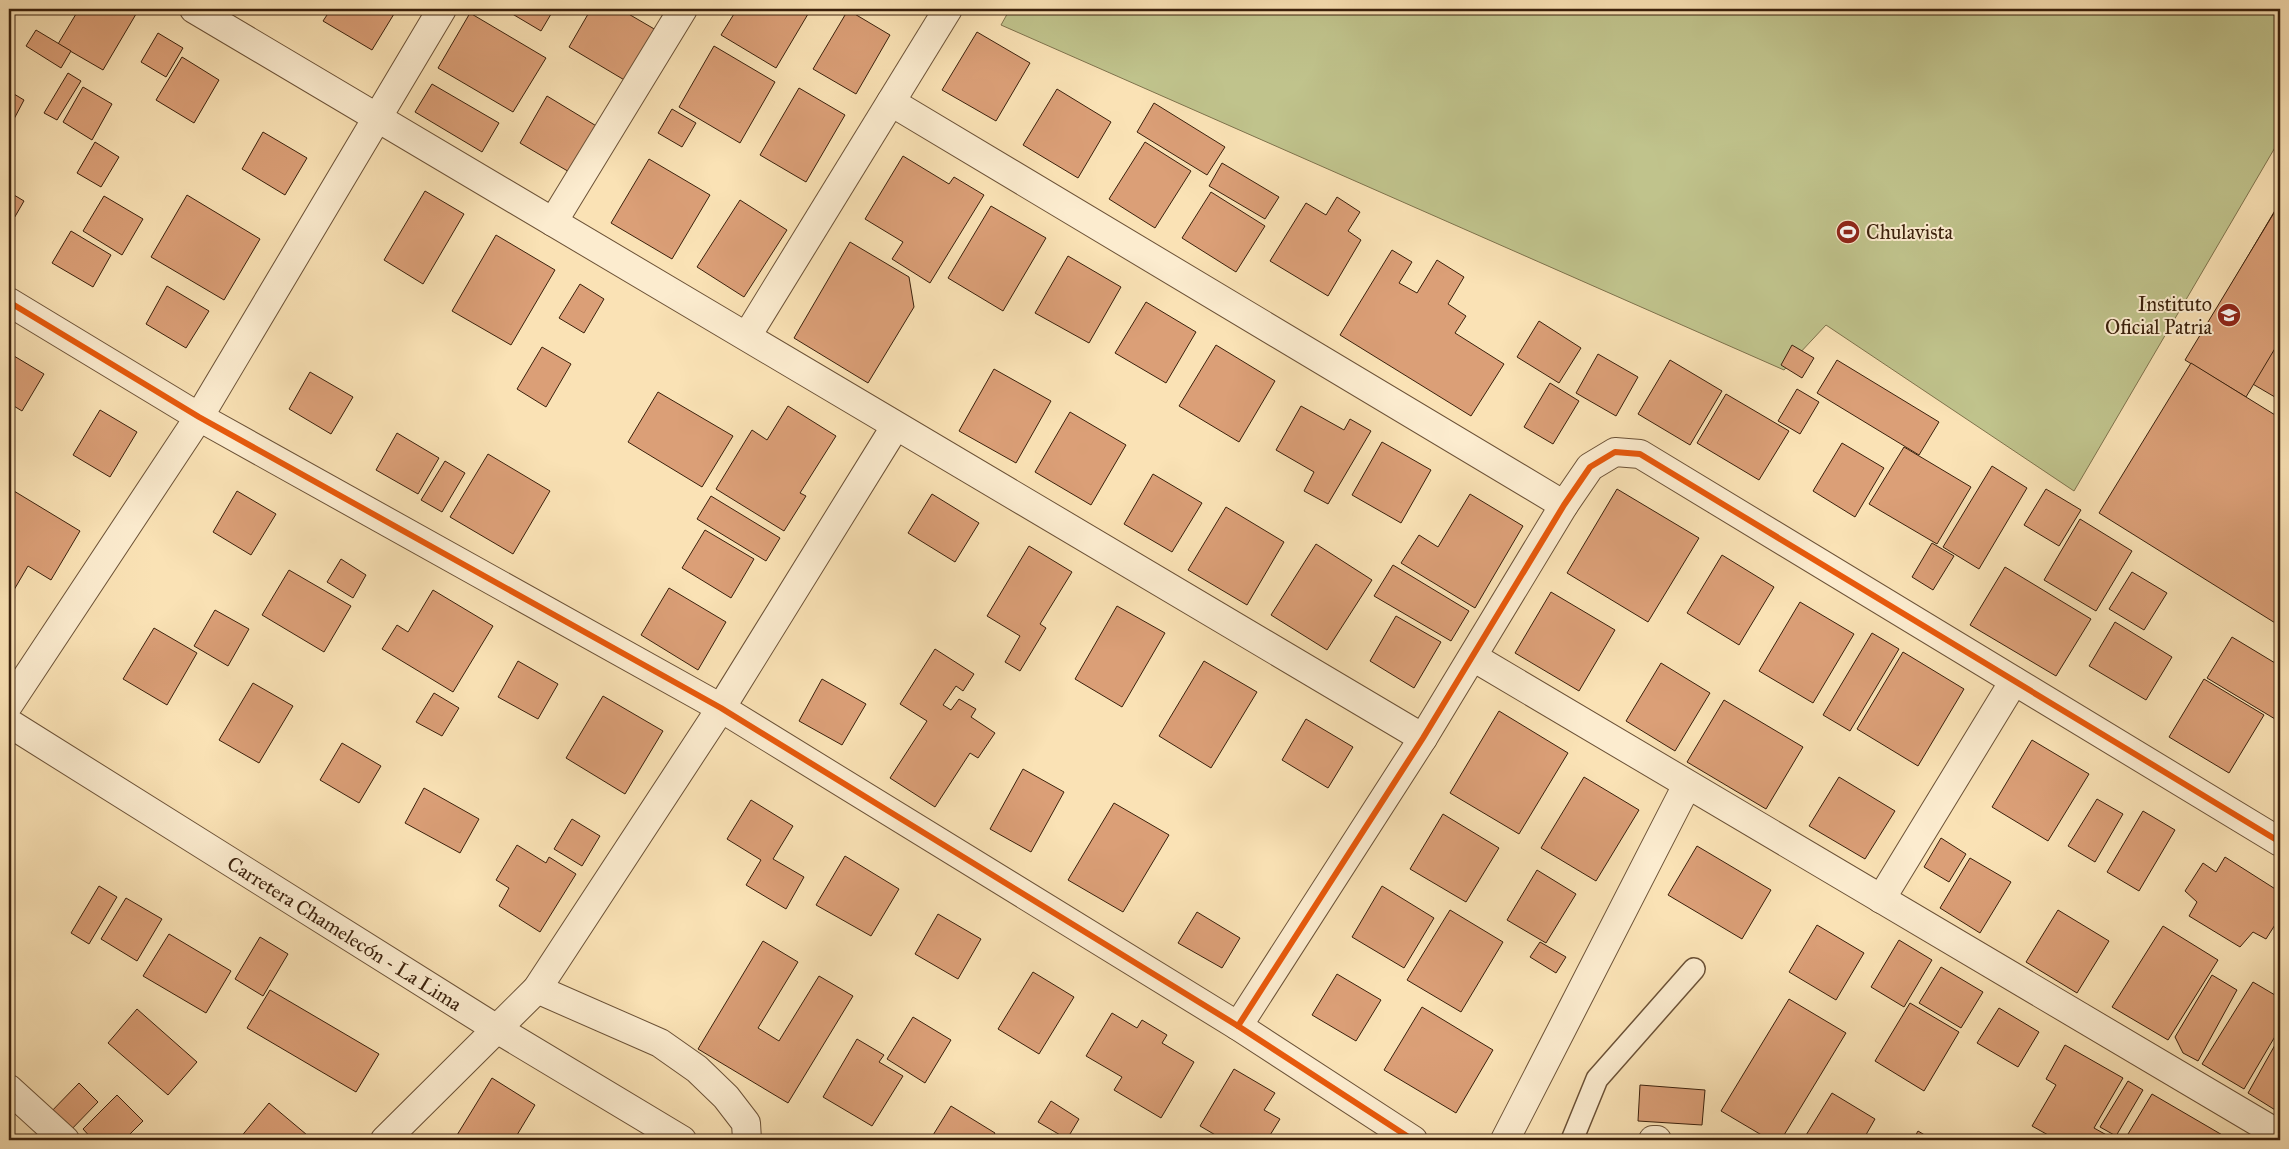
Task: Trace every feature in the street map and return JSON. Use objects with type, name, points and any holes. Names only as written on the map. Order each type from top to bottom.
[{"type":"street","points":[[194,9],[1423,738]]},
{"type":"street","points":[[9,704],[198,417],[442,9]]},
{"type":"street","points":[[553,222],[683,9]]},
{"type":"street","points":[[747,336],[948,9]]},
{"type":"street","points":[[891,102],[1564,505]]},
{"type":"street","points":[[9,302],[198,417],[721,708],[1238,1026],[1413,1140]]},
{"type":"street","points":[[385,1140],[537,989],[721,708],[895,426]]},
{"type":"street","points":[[1238,1026],[1423,738],[1564,505],[1590,467],[1615,452],[1640,454],[2280,842]]},
{"type":"street","points":[[1473,657],[2280,1135]]},
{"type":"street","points":[[1881,899],[2014,681]]},
{"type":"street","name":"Carretera Chamelecón - La Lima","points":[[9,723],[497,1029],[682,1140]]},
{"type":"street","points":[[1505,1140],[1687,784]]},
{"type":"street","points":[[537,989],[660,1043],[697,1069],[726,1097],[746,1123],[747,1140]]},
{"type":"street","points":[[9,1089],[65,1140]]},
{"type":"lane","points":[[1572,1140],[1597,1079],[1694,969]]},
{"type":"green space","name":"Chulavista","points":[[1010,9],[2280,9],[2280,139],[2074,491],[1826,325],[1784,370],[1001,25]]},
{"type":"building","points":[[79,9],[139,9],[103,70],[58,44]]},
{"type":"building","points":[[331,9],[397,9],[372,50],[323,21]]},
{"type":"building","points":[[504,9],[554,9],[541,31]]},
{"type":"building","points":[[591,9],[620,9],[656,30],[626,81],[569,47]]},
{"type":"building","points":[[737,9],[811,9],[776,68],[721,35]]},
{"type":"building","points":[[848,10],[890,35],[856,94],[813,69]]},
{"type":"building","points":[[470,13],[546,58],[513,112],[438,68]]},
{"type":"building","points":[[36,30],[71,51],[61,68],[26,46]]},
{"type":"building","points":[[977,32],[1030,63],[996,121],[942,90]]},
{"type":"building","points":[[158,33],[183,48],[166,77],[141,62]]},
{"type":"building","points":[[714,46],[775,82],[740,143],[679,107]]},
{"type":"building","points":[[182,57],[219,80],[194,123],[156,100]]},
{"type":"building","points":[[68,73],[81,81],[57,120],[44,113]]},
{"type":"building","points":[[432,84],[499,123],[482,152],[415,112]]},
{"type":"building","points":[[83,87],[112,104],[92,140],[63,122]]},
{"type":"building","points":[[799,88],[845,115],[806,182],[760,155]]},
{"type":"building","points":[[1057,89],[1111,122],[1078,178],[1023,145]]},
{"type":"building","points":[[9,91],[24,100],[14,119],[9,116]]},
{"type":"building","points":[[547,96],[598,127],[571,173],[520,143]]},
{"type":"building","points":[[1154,103],[1225,147],[1207,175],[1137,132]]},
{"type":"building","points":[[672,109],[696,123],[682,147],[658,133]]},
{"type":"building","points":[[263,132],[307,158],[285,195],[242,169]]},
{"type":"building","points":[[95,142],[119,157],[101,187],[77,173]]},
{"type":"building","points":[[1145,142],[1191,171],[1155,228],[1109,199]]},
{"type":"building","points":[[903,156],[949,184],[954,177],[984,195],[930,283],[892,259],[903,242],[865,219]]},
{"type":"building","points":[[649,159],[710,195],[672,259],[611,223]]},
{"type":"building","points":[[1222,163],[1279,197],[1265,219],[1209,186]]},
{"type":"building","points":[[425,191],[464,214],[423,284],[384,260]]},
{"type":"building","points":[[9,192],[24,201],[9,227]]},
{"type":"building","points":[[1211,192],[1265,226],[1236,272],[1182,238]]},
{"type":"building","points":[[187,195],[260,239],[224,300],[151,257]]},
{"type":"building","points":[[104,196],[143,219],[122,255],[83,231]]},
{"type":"building","points":[[1337,197],[1360,212],[1348,231],[1361,240],[1328,296],[1270,261],[1306,203],[1326,215]]},
{"type":"building","points":[[740,200],[787,230],[744,297],[697,267]]},
{"type":"building","points":[[2280,202],[2280,400],[2193,349]]},
{"type":"building","points":[[2280,203],[2280,340],[2246,397],[2185,360]]},
{"type":"building","points":[[991,206],[1046,238],[1003,311],[948,278]]},
{"type":"building","points":[[71,231],[111,255],[93,287],[52,263]]},
{"type":"building","points":[[496,235],[555,270],[511,345],[452,311]]},
{"type":"building","points":[[850,242],[909,277],[914,307],[868,383],[794,338]]},
{"type":"building","points":[[1392,250],[1412,262],[1399,283],[1417,293],[1437,260],[1464,277],[1448,304],[1466,316],[1455,333],[1504,364],[1471,416],[1340,335]]},
{"type":"building","points":[[1068,256],[1121,287],[1089,343],[1035,313]]},
{"type":"building","points":[[580,284],[604,299],[584,333],[559,318]]},
{"type":"building","points":[[167,286],[209,311],[186,348],[146,324]]},
{"type":"building","points":[[1146,302],[1196,332],[1166,383],[1115,353]]},
{"type":"building","points":[[1539,321],[1581,348],[1559,383],[1517,357]]},
{"type":"building","points":[[1216,345],[1275,381],[1239,442],[1179,406]]},
{"type":"building","points":[[1792,345],[1814,358],[1802,378],[1781,365]]},
{"type":"building","points":[[542,347],[571,364],[546,407],[517,389]]},
{"type":"building","points":[[9,353],[44,374],[22,411],[9,403]]},
{"type":"building","points":[[1598,354],[1638,377],[1616,416],[1576,393]]},
{"type":"building","points":[[1670,360],[1722,391],[1690,445],[1638,414]]},
{"type":"building","points":[[1837,360],[1939,422],[1919,455],[1817,393]]},
{"type":"building","points":[[2191,363],[2280,418],[2280,626],[2099,513]]},
{"type":"building","points":[[994,369],[1051,401],[1016,463],[959,431]]},
{"type":"building","points":[[310,372],[353,397],[331,434],[289,409]]},
{"type":"building","points":[[1550,383],[1579,401],[1553,444],[1524,427]]},
{"type":"building","points":[[1797,389],[1819,402],[1800,434],[1778,421]]},
{"type":"building","points":[[658,392],[733,436],[702,487],[628,442]]},
{"type":"building","points":[[1726,394],[1789,431],[1759,480],[1697,443]]},
{"type":"building","points":[[788,406],[836,436],[800,493],[806,496],[784,531],[716,489],[752,430],[767,440]]},
{"type":"building","points":[[1301,406],[1344,430],[1350,419],[1371,431],[1328,504],[1304,491],[1314,472],[1276,450]]},
{"type":"building","points":[[100,410],[137,432],[110,477],[73,455]]},
{"type":"building","points":[[1070,412],[1126,445],[1091,505],[1035,472]]},
{"type":"building","points":[[397,433],[439,458],[418,494],[376,470]]},
{"type":"building","points":[[1382,442],[1431,470],[1401,523],[1352,495]]},
{"type":"building","points":[[1842,443],[1884,468],[1855,517],[1813,491]]},
{"type":"building","points":[[1904,447],[1971,487],[1937,544],[1869,504]]},
{"type":"building","points":[[488,454],[550,491],[513,554],[450,517]]},
{"type":"building","points":[[445,461],[465,473],[442,512],[421,500]]},
{"type":"building","points":[[1992,466],[2027,488],[1979,569],[1943,547]]},
{"type":"building","points":[[1153,474],[1202,503],[1172,552],[1124,524]]},
{"type":"building","points":[[9,488],[80,531],[51,580],[28,566],[11,595],[9,594]]},
{"type":"building","points":[[1617,489],[1699,538],[1648,622],[1567,573]]},
{"type":"building","points":[[2046,489],[2081,510],[2059,546],[2024,525]]},
{"type":"building","points":[[237,491],[276,514],[251,555],[213,532]]},
{"type":"building","points":[[932,494],[979,523],[955,562],[908,533]]},
{"type":"building","points":[[1470,494],[1523,526],[1475,608],[1401,563],[1419,535],[1438,547]]},
{"type":"building","points":[[711,496],[780,538],[766,561],[697,519]]},
{"type":"building","points":[[1226,507],[1284,542],[1247,605],[1188,570]]},
{"type":"building","points":[[2080,519],[2132,551],[2096,611],[2044,580]]},
{"type":"building","points":[[705,530],[754,559],[731,598],[682,568]]},
{"type":"building","points":[[1932,543],[1954,556],[1933,590],[1912,577]]},
{"type":"building","points":[[1316,544],[1372,580],[1327,650],[1271,615]]},
{"type":"building","points":[[1029,546],[1072,572],[1040,624],[1046,628],[1020,671],[1005,662],[1020,636],[987,616]]},
{"type":"building","points":[[1722,555],[1774,587],[1739,645],[1687,613]]},
{"type":"building","points":[[341,559],[366,575],[353,598],[327,582]]},
{"type":"building","points":[[1393,565],[1469,611],[1451,641],[1374,596]]},
{"type":"building","points":[[2005,567],[2091,619],[2056,676],[1970,625]]},
{"type":"building","points":[[289,570],[351,606],[324,652],[262,615]]},
{"type":"building","points":[[2132,572],[2167,593],[2144,630],[2109,609]]},
{"type":"building","points":[[669,588],[726,622],[698,670],[641,635]]},
{"type":"building","points":[[433,590],[493,626],[453,692],[382,649],[397,625],[408,632]]},
{"type":"building","points":[[1551,592],[1615,630],[1579,691],[1515,653]]},
{"type":"building","points":[[1800,602],[1854,634],[1813,703],[1759,671]]},
{"type":"building","points":[[1117,606],[1165,633],[1122,707],[1075,679]]},
{"type":"building","points":[[215,610],[249,629],[228,666],[194,646]]},
{"type":"building","points":[[1396,616],[1441,642],[1414,688],[1370,661]]},
{"type":"building","points":[[2115,622],[2172,657],[2146,700],[2089,666]]},
{"type":"building","points":[[154,628],[197,653],[167,705],[123,679]]},
{"type":"building","points":[[1872,633],[1899,649],[1850,731],[1823,715]]},
{"type":"building","points":[[2232,637],[2280,666],[2280,722],[2207,678]]},
{"type":"building","points":[[935,649],[974,674],[963,691],[956,686],[943,705],[951,710],[959,699],[976,709],[971,717],[995,733],[978,758],[970,753],[935,807],[890,778],[927,721],[900,704]]},
{"type":"building","points":[[1903,652],[1964,689],[1918,766],[1857,729]]},
{"type":"building","points":[[518,661],[558,684],[538,719],[498,697]]},
{"type":"building","points":[[1204,661],[1257,692],[1211,768],[1159,736]]},
{"type":"building","points":[[1661,663],[1710,693],[1675,751],[1626,721]]},
{"type":"building","points":[[822,679],[866,704],[842,745],[799,721]]},
{"type":"building","points":[[2204,679],[2264,715],[2229,773],[2169,737]]},
{"type":"building","points":[[253,683],[293,706],[259,763],[219,740]]},
{"type":"building","points":[[434,693],[459,708],[442,736],[416,722]]},
{"type":"building","points":[[603,696],[663,731],[625,794],[566,758]]},
{"type":"building","points":[[1724,700],[1803,747],[1766,809],[1687,762]]},
{"type":"building","points":[[1499,711],[1568,753],[1519,834],[1450,793]]},
{"type":"building","points":[[1306,719],[1353,747],[1328,788],[1282,760]]},
{"type":"building","points":[[2032,740],[2089,774],[2048,841],[1992,807]]},
{"type":"building","points":[[342,743],[381,766],[359,803],[320,780]]},
{"type":"building","points":[[1023,769],[1064,792],[1031,852],[990,829]]},
{"type":"building","points":[[1584,777],[1639,810],[1596,881],[1541,848]]},
{"type":"building","points":[[1839,777],[1895,811],[1865,859],[1809,826]]},
{"type":"building","points":[[424,788],[479,819],[460,853],[405,823]]},
{"type":"building","points":[[2097,799],[2123,814],[2095,862],[2068,846]]},
{"type":"building","points":[[751,800],[793,826],[773,859],[804,877],[786,909],[746,885],[761,860],[727,839]]},
{"type":"building","points":[[1114,803],[1169,835],[1123,912],[1068,880]]},
{"type":"building","points":[[2143,811],[2175,830],[2139,891],[2107,872]]},
{"type":"building","points":[[1443,814],[1499,848],[1466,902],[1410,869]]},
{"type":"building","points":[[572,819],[600,836],[582,866],[554,849]]},
{"type":"building","points":[[1941,838],[1966,854],[1949,882],[1924,867]]},
{"type":"building","points":[[517,845],[546,863],[549,857],[576,874],[540,932],[499,906],[509,888],[496,880]]},
{"type":"building","points":[[1697,846],[1771,890],[1742,939],[1668,895]]},
{"type":"building","points":[[845,856],[899,889],[871,936],[816,905]]},
{"type":"building","points":[[2225,857],[2280,892],[2280,917],[2266,939],[2253,932],[2240,947],[2189,916],[2197,902],[2185,891],[2203,863],[2216,872]]},
{"type":"building","points":[[1970,858],[2011,882],[1980,933],[1940,908]]},
{"type":"building","points":[[1537,870],[1576,894],[1546,943],[1507,920]]},
{"type":"building","points":[[99,886],[117,897],[89,944],[71,933]]},
{"type":"building","points":[[1382,886],[1434,918],[1404,968],[1352,937]]},
{"type":"building","points":[[126,898],[162,919],[137,961],[101,939]]},
{"type":"building","points":[[1450,910],[1503,942],[1461,1012],[1407,980]]},
{"type":"building","points":[[2058,910],[2109,941],[2077,993],[2026,962]]},
{"type":"building","points":[[1197,912],[1240,938],[1222,968],[1178,943]]},
{"type":"building","points":[[938,914],[981,939],[958,979],[915,954]]},
{"type":"building","points":[[1817,925],[1864,953],[1836,1000],[1789,972]]},
{"type":"building","points":[[2163,926],[2218,960],[2168,1040],[2112,1007]]},
{"type":"building","points":[[169,934],[231,971],[206,1013],[143,976]]},
{"type":"building","points":[[260,937],[288,954],[263,996],[235,979]]},
{"type":"building","points":[[1899,940],[1932,960],[1904,1007],[1871,987]]},
{"type":"building","points":[[763,941],[798,962],[758,1028],[779,1041],[819,976],[853,996],[788,1103],[698,1049]]},
{"type":"building","points":[[1540,942],[1566,957],[1556,973],[1530,957]]},
{"type":"building","points":[[1941,967],[1983,992],[1961,1028],[1919,1003]]},
{"type":"building","points":[[1033,972],[1074,997],[1039,1054],[998,1029]]},
{"type":"building","points":[[1337,974],[1381,1000],[1356,1041],[1312,1015]]},
{"type":"building","points":[[2212,975],[2237,990],[2198,1061],[2183,1053],[2175,1037]]},
{"type":"building","points":[[2253,982],[2280,998],[2280,1028],[2244,1089],[2202,1064]]},
{"type":"building","points":[[270,990],[379,1054],[356,1092],[247,1028]]},
{"type":"building","points":[[1789,999],[1846,1033],[1781,1140],[1770,1140],[1721,1111]]},
{"type":"building","points":[[1910,1003],[1959,1032],[1924,1091],[1875,1061]]},
{"type":"building","points":[[1422,1007],[1493,1050],[1456,1113],[1384,1070]]},
{"type":"building","points":[[1999,1008],[2039,1032],[2018,1067],[1977,1043]]},
{"type":"building","points":[[137,1009],[197,1062],[168,1095],[108,1043]]},
{"type":"building","points":[[1112,1013],[1137,1028],[1142,1020],[1167,1035],[1162,1043],[1194,1062],[1161,1118],[1114,1090],[1122,1077],[1086,1056]]},
{"type":"building","points":[[913,1017],[951,1040],[925,1083],[887,1059]]},
{"type":"building","points":[[2280,1036],[2280,1113],[2248,1093]]},
{"type":"building","points":[[857,1039],[884,1055],[879,1062],[903,1076],[872,1126],[823,1097]]},
{"type":"building","points":[[2065,1045],[2123,1078],[2094,1128],[2112,1138],[2111,1140],[2057,1140],[2032,1126],[2056,1085],[2046,1079]]},
{"type":"building","points":[[1234,1069],[1275,1093],[1264,1110],[1280,1119],[1267,1140],[1224,1140],[1200,1126]]},
{"type":"building","points":[[492,1078],[535,1105],[514,1140],[454,1140]]},
{"type":"building","points":[[2128,1081],[2143,1090],[2116,1136],[2100,1127]]},
{"type":"building","points":[[79,1083],[98,1102],[66,1135],[46,1117]]},
{"type":"building","points":[[1640,1085],[1705,1090],[1702,1125],[1638,1121]]},
{"type":"building","points":[[1832,1093],[1875,1119],[1863,1140],[1803,1140]]},
{"type":"building","points":[[2152,1094],[2224,1136],[2222,1140],[2125,1139]]},
{"type":"building","points":[[117,1095],[143,1121],[124,1140],[93,1140],[83,1129]]},
{"type":"building","points":[[1051,1101],[1079,1119],[1067,1139],[1038,1122]]},
{"type":"building","points":[[269,1103],[313,1140],[242,1140],[240,1138]]},
{"type":"building","points":[[951,1106],[995,1133],[991,1140],[930,1140]]},
{"type":"building","points":[[1918,1131],[1933,1140],[1913,1140]]},
{"type":"building","points":[[1051,1134],[1061,1140],[1048,1140]]},
{"type":"cycle path","points":[[9,302],[199,417],[721,708],[1238,1026],[1413,1140]]},
{"type":"cycle path","points":[[1238,1026],[1423,738],[1564,505],[1590,467],[1615,452],[1640,454],[2280,842]]},
{"type":"place","name":"Chulavista","points":[[1848,232]]},
{"type":"place","name":"Instituto Oficial Patria","points":[[2229,315]]}]
